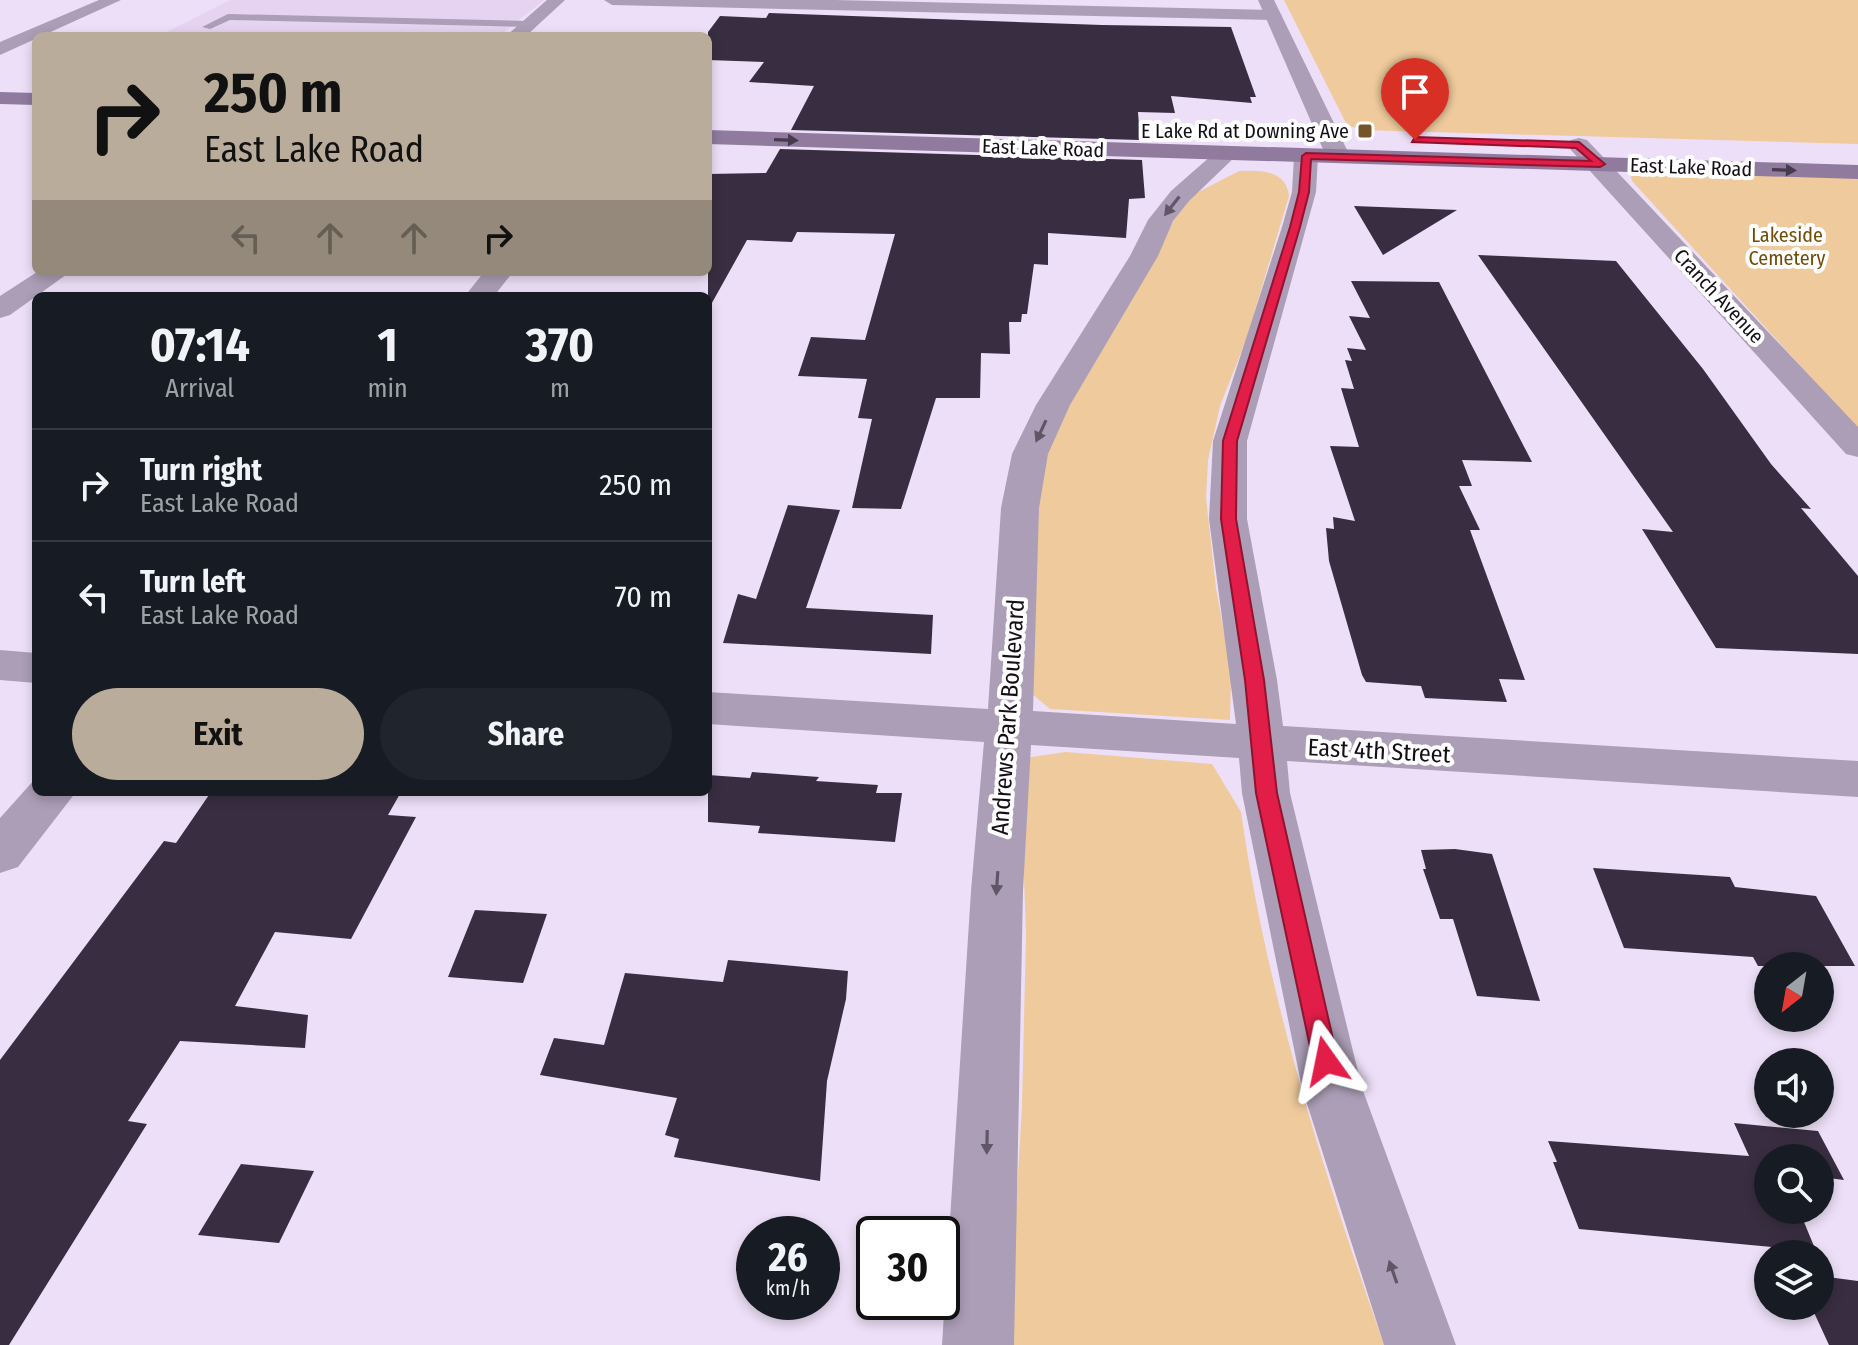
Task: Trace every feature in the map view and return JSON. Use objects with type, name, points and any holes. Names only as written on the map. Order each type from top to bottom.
[{"type":"main road","points":[[0,98],[32,99]]},
{"type":"main road","points":[[0,116],[32,117]]},
{"type":"main road","name":"East Lake Road","points":[[712,119],[1325,150],[1590,155],[1858,153]]},
{"type":"main road","name":"East Lake Road","points":[[712,137],[1228,153],[1325,150]]},
{"type":"main road","name":"East Lake Road","points":[[1590,155],[1858,172]]},
{"type":"street","points":[[39,32],[113,0]]},
{"type":"street","points":[[520,32],[557,0]]},
{"type":"street","points":[[612,0],[1269,7],[1325,150],[1304,192],[1230,441],[1228,519],[1255,680],[1266,793],[1332,1088],[1420,1345]]},
{"type":"street","points":[[2,48],[32,35]]},
{"type":"street","name":"Andrews Park Boulevard","points":[[978,1345],[997,891],[1020,508],[1030,454],[1053,405],[1144,256],[1161,220],[1180,196],[1228,153]]},
{"type":"street","name":"Cranch Avenue","points":[[1590,155],[1858,447]]},
{"type":"street","points":[[0,309],[50,276]]},
{"type":"street","points":[[482,292],[496,276]]},
{"type":"street","points":[[0,665],[32,668]]},
{"type":"street","name":"East 4th Street","points":[[712,708],[1858,779]]},
{"type":"street","points":[[0,853],[49,796]]},
{"type":"lane","points":[[207,27],[228,17],[529,24]]},
{"type":"shaded area","points":[[230,0],[544,0],[504,32],[167,32]]},
{"type":"green space","points":[[1284,0],[1858,0],[1858,144],[1362,130],[1347,125]]},
{"type":"green space","points":[[1239,171],[1278,176],[1287,187],[1289,196],[1246,340],[1220,406],[1208,460],[1206,498],[1216,588],[1231,672],[1230,720],[1050,709],[1031,693],[1030,515],[1055,430],[1141,283],[1185,199]]},
{"type":"green space","name":"Lakeside Cemetery","points":[[1630,172],[1858,177],[1858,429],[1632,181]]},
{"type":"green space","points":[[1066,752],[1212,764],[1241,812],[1266,948],[1299,1082],[1384,1345],[1008,1345],[1022,1106],[1026,935],[1022,821],[1025,758]]},
{"type":"building","points":[[769,13],[1231,27],[1256,97],[1250,97],[1252,103],[1171,96],[1175,113],[1138,112],[1140,140],[791,130],[814,86],[749,82],[764,62],[712,60],[712,32],[708,32],[720,16],[766,18]]},
{"type":"building","points":[[780,149],[1142,160],[1145,198],[1129,199],[1126,238],[1048,233],[1048,265],[1034,264],[1027,314],[1022,314],[1021,322],[1009,322],[1010,354],[981,353],[980,398],[936,398],[901,509],[852,508],[872,419],[858,418],[867,379],[798,376],[811,337],[865,340],[895,234],[797,232],[792,242],[747,240],[712,303],[708,276],[712,276],[712,174],[766,173]]},
{"type":"building","points":[[1354,206],[1457,210],[1383,255]]},
{"type":"building","points":[[1478,255],[1616,261],[1703,369],[1771,464],[1811,509],[1801,508],[1858,576],[1858,654],[1716,648],[1642,529],[1673,532]]},
{"type":"building","points":[[1351,281],[1439,282],[1532,462],[1462,460],[1472,486],[1459,486],[1480,530],[1470,530],[1525,680],[1499,679],[1507,702],[1425,698],[1421,686],[1366,682],[1362,675],[1329,561],[1326,528],[1334,529],[1333,517],[1355,521],[1330,446],[1359,447],[1341,388],[1354,389],[1345,360],[1352,361],[1347,348],[1366,350],[1349,316],[1370,318]]},
{"type":"building","points":[[788,505],[840,510],[806,608],[933,615],[931,654],[723,643],[738,594],[756,599]]},
{"type":"building","points":[[752,772],[819,777],[816,781],[878,785],[876,793],[902,793],[895,842],[758,833],[760,826],[708,822],[712,775],[750,778]]},
{"type":"building","points":[[208,796],[399,796],[388,815],[416,817],[351,939],[275,932],[235,1006],[308,1015],[305,1048],[180,1041],[128,1121],[147,1124],[9,1345],[0,1345],[0,1060],[164,841],[176,843]]},
{"type":"building","points":[[1455,849],[1492,854],[1540,1001],[1477,996],[1453,919],[1440,919],[1423,869],[1426,869],[1421,850]]},
{"type":"building","points":[[1593,868],[1730,877],[1735,887],[1816,896],[1855,966],[1834,966],[1834,952],[1754,952],[1754,959],[1624,948]]},
{"type":"building","points":[[475,910],[547,914],[523,983],[448,977]]},
{"type":"building","points":[[728,960],[848,971],[846,999],[827,1081],[820,1181],[674,1157],[679,1139],[665,1135],[677,1098],[540,1075],[554,1038],[604,1045],[625,973],[723,982]]},
{"type":"building","points":[[1734,1123],[1754,1125],[1754,1128],[1818,1131],[1825,1144],[1754,1144],[1754,1224],[1805,1224],[1811,1240],[1754,1240],[1754,1245],[1579,1229],[1548,1141],[1749,1156]]},
{"type":"building","points":[[1834,1161],[1844,1180],[1834,1179]]},
{"type":"building","points":[[241,1164],[314,1171],[279,1243],[198,1235]]},
{"type":"building","points":[[1834,1278],[1858,1281],[1858,1345],[1829,1345],[1817,1320],[1834,1320]]},
{"type":"place","name":"E Lake Rd at Downing Ave","points":[[1365,131]]},
{"type":"route","points":[[1326,1061],[1266,793],[1255,680],[1228,519],[1230,441],[1295,227],[1304,192],[1306,156],[1600,164],[1579,145],[1415,140]]}]
